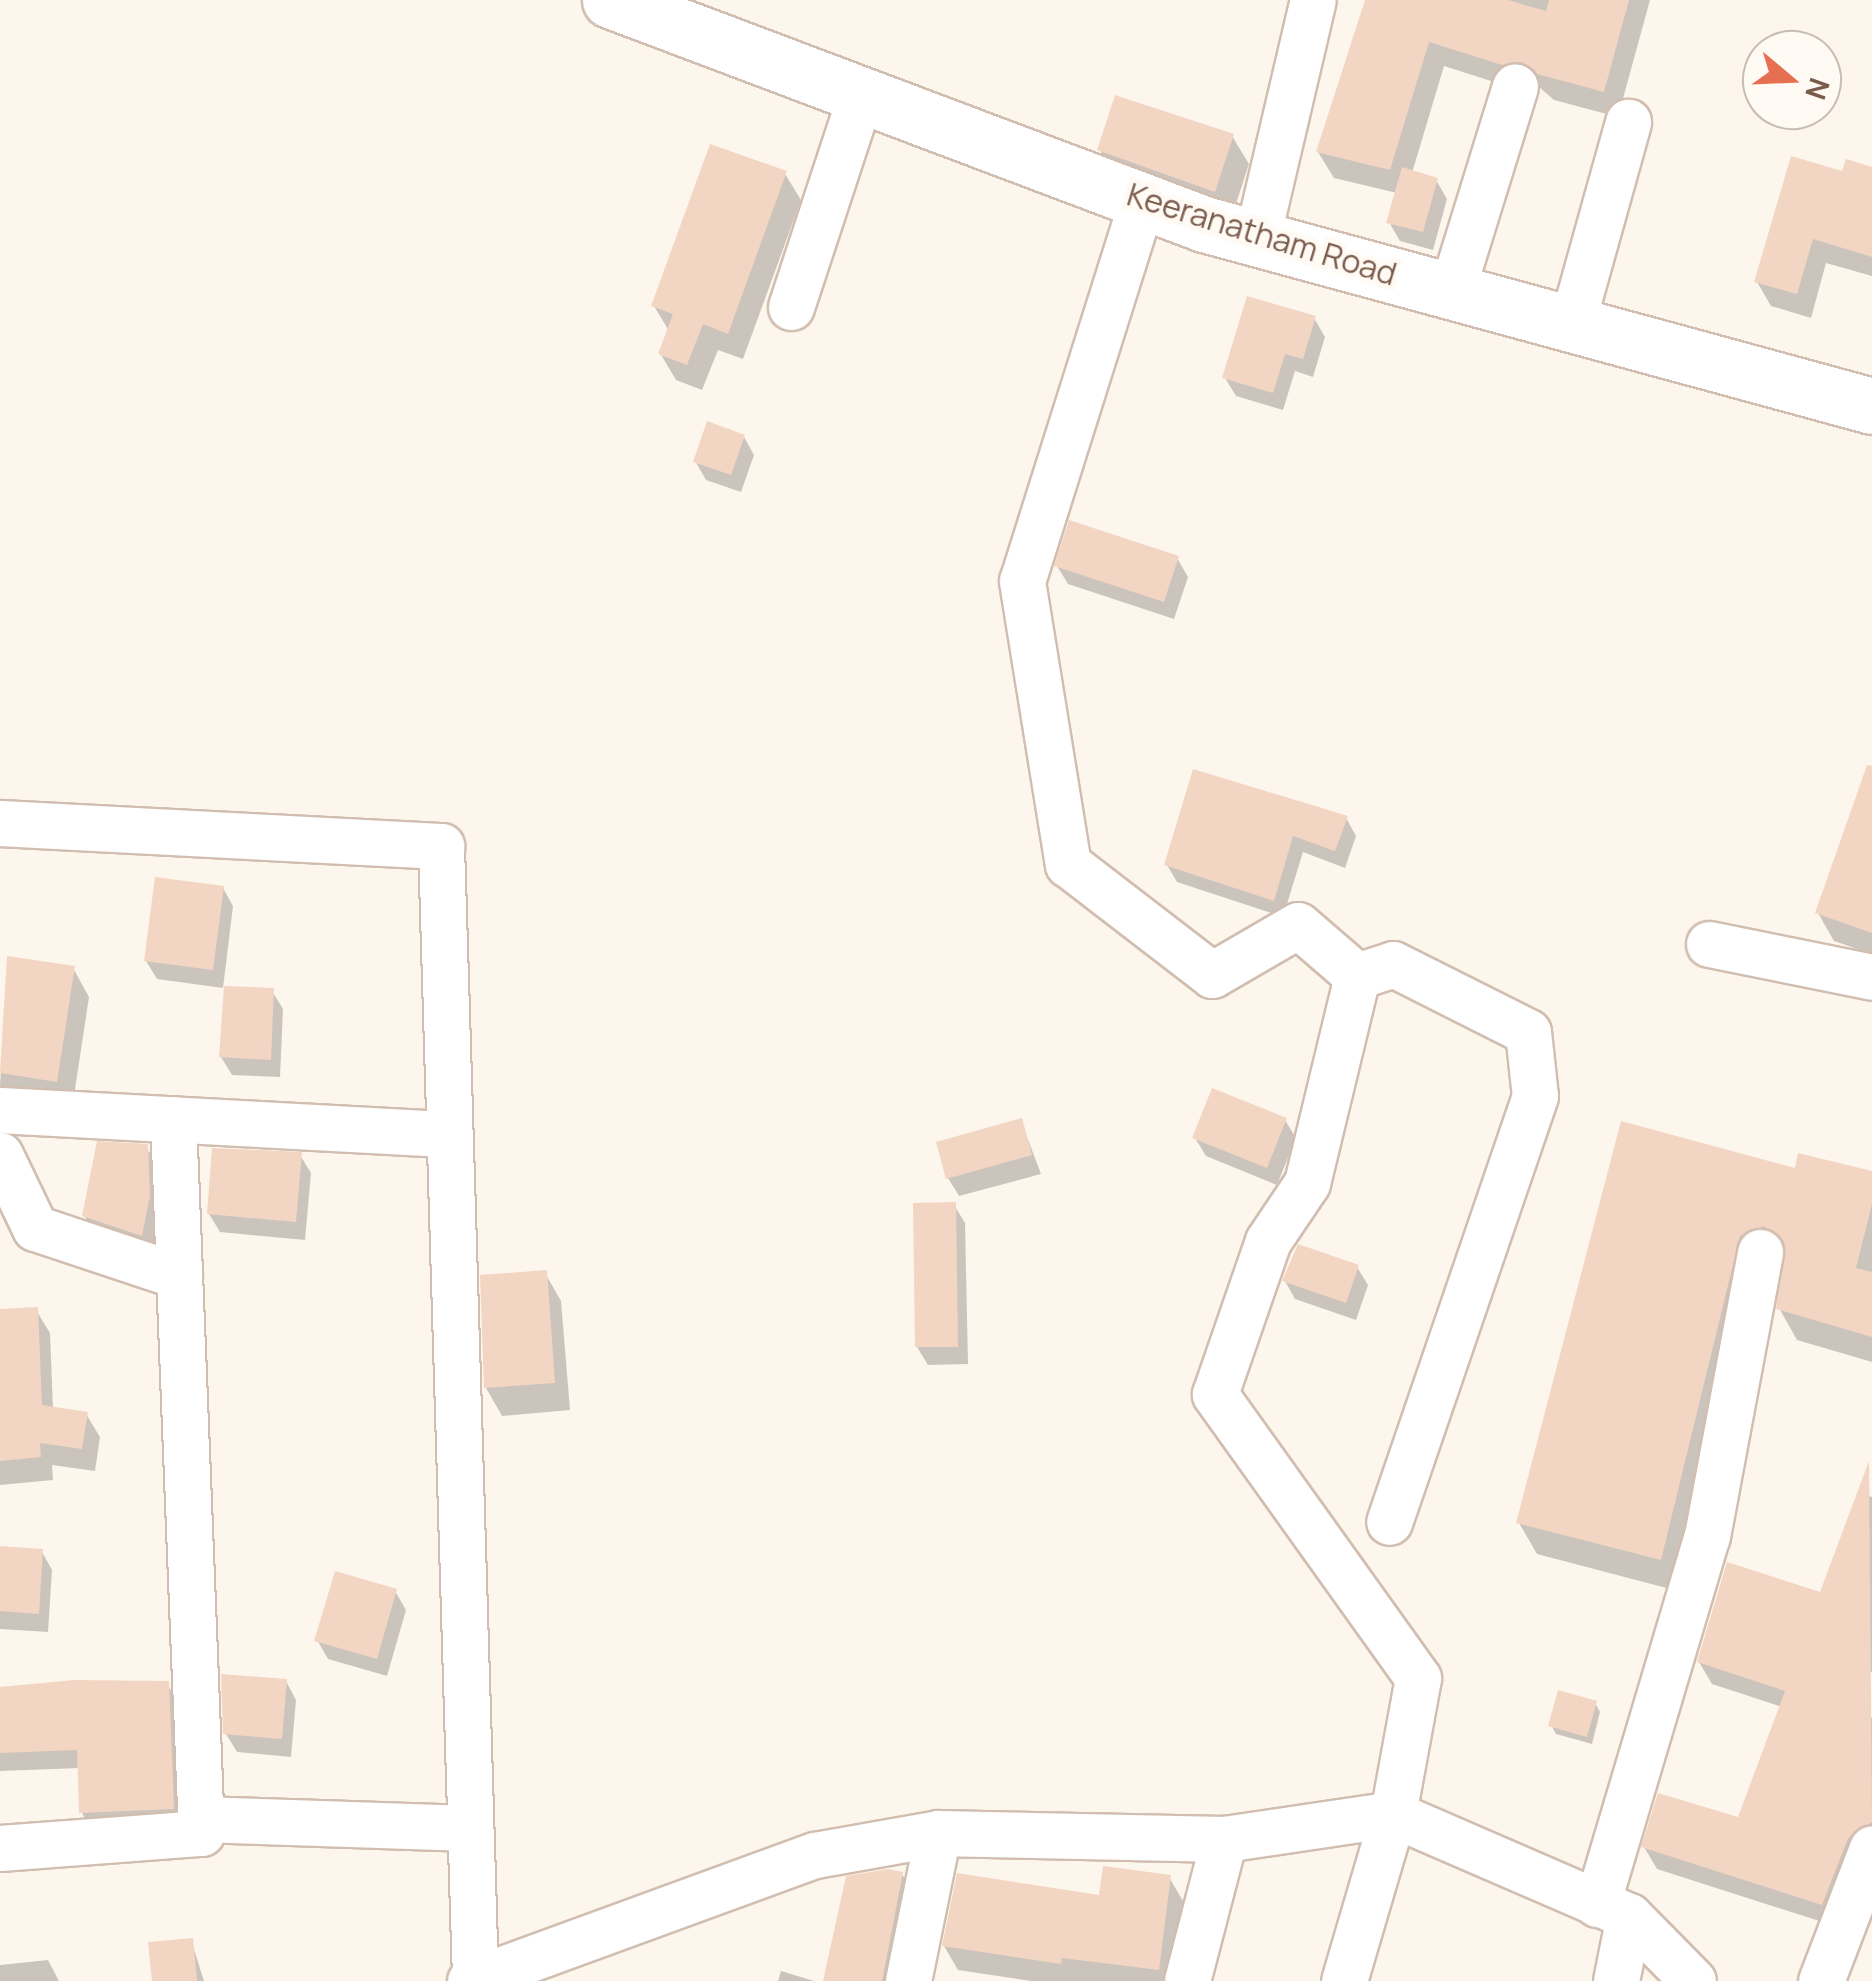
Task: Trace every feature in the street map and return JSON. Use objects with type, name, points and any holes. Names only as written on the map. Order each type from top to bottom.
[{"type":"street","points":[[1257,238],[1313,0]]},
{"type":"street","name":"Keeranatham Road","points":[[639,6],[1142,200],[1257,238],[1872,406]]},
{"type":"street","points":[[1452,290],[1515,86]]},
{"type":"street","points":[[791,307],[860,94]]},
{"type":"street","points":[[1572,323],[1628,122]]},
{"type":"street","points":[[1142,200],[1022,581],[1068,864],[1212,974],[1298,925],[1358,976]]},
{"type":"street","points":[[0,823],[441,846],[472,1980],[815,1855],[938,1834],[1224,1839],[1393,1814],[1613,1910],[1693,1981]]},
{"type":"street","points":[[1709,944],[1872,977]]},
{"type":"street","points":[[1358,976],[1393,964],[1528,1032],[1535,1096],[1389,1522]]},
{"type":"street","points":[[1344,1981],[1393,1814],[1418,1678],[1215,1394],[1268,1241],[1307,1184],[1358,976]]},
{"type":"street","points":[[0,1110],[449,1134]]},
{"type":"street","points":[[0,1848],[200,1833],[173,1120]]},
{"type":"street","points":[[0,1156],[35,1228],[179,1276]]},
{"type":"street","points":[[1616,1981],[1613,1910],[1708,1536],[1760,1252]]},
{"type":"street","points":[[200,1819],[470,1828]]},
{"type":"street","points":[[908,1981],[938,1834]]},
{"type":"street","points":[[1187,1981],[1224,1839]]},
{"type":"street","points":[[1821,1981],[1872,1848]]},
{"type":"building","points":[[1365,0],[1508,0],[1546,11],[1549,0],[1629,0],[1604,92],[1537,74],[1522,62],[1502,65],[1429,42],[1390,170],[1316,152]]},
{"type":"building","points":[[1115,95],[1234,134],[1215,192],[1097,150]]},
{"type":"building","points":[[710,144],[787,171],[728,334],[703,324],[687,365],[658,354],[673,314],[651,306]]},
{"type":"building","points":[[1791,156],[1842,171],[1846,159],[1872,167],[1872,257],[1813,239],[1797,294],[1754,282]]},
{"type":"building","points":[[1402,167],[1438,178],[1423,232],[1386,223]]},
{"type":"building","points":[[1247,296],[1316,316],[1303,359],[1285,354],[1273,393],[1222,378]]},
{"type":"building","points":[[707,421],[745,435],[731,475],[693,462]]},
{"type":"building","points":[[1069,520],[1179,556],[1164,602],[1054,566]]},
{"type":"building","points":[[1867,765],[1872,766],[1872,933],[1815,913]]},
{"type":"building","points":[[1193,769],[1348,816],[1335,851],[1293,836],[1274,901],[1164,865]]},
{"type":"building","points":[[155,877],[224,886],[213,970],[144,961]]},
{"type":"building","points":[[7,956],[75,966],[57,1082],[0,1073]]},
{"type":"building","points":[[224,986],[274,988],[271,1060],[219,1057]]},
{"type":"building","points":[[1212,1088],[1287,1118],[1267,1168],[1192,1138]]},
{"type":"building","points":[[1022,1118],[1032,1155],[946,1179],[936,1142]]},
{"type":"building","points":[[1621,1121],[1795,1168],[1798,1153],[1872,1171],[1872,1204],[1856,1268],[1872,1272],[1872,1337],[1776,1309],[1784,1242],[1764,1226],[1740,1236],[1661,1560],[1516,1523]]},
{"type":"building","points":[[97,1141],[148,1144],[150,1196],[142,1236],[82,1216]]},
{"type":"building","points":[[212,1148],[302,1152],[296,1222],[207,1214]]},
{"type":"building","points":[[956,1202],[958,1347],[915,1347],[913,1203]]},
{"type":"building","points":[[1298,1244],[1359,1265],[1346,1303],[1282,1281]]},
{"type":"building","points":[[547,1270],[555,1383],[484,1388],[480,1275]]},
{"type":"building","points":[[38,1307],[42,1405],[88,1412],[82,1449],[40,1443],[41,1457],[0,1461],[0,1309]]},
{"type":"building","points":[[1869,1461],[1872,1822],[1848,1838],[1822,1905],[1641,1847],[1658,1793],[1738,1817],[1785,1691],[1697,1662],[1727,1562],[1820,1592]]},
{"type":"building","points":[[0,1546],[43,1549],[39,1614],[0,1611]]},
{"type":"building","points":[[335,1571],[397,1589],[377,1659],[314,1641]]},
{"type":"building","points":[[221,1674],[287,1679],[282,1739],[223,1734]]},
{"type":"building","points":[[74,1680],[169,1681],[174,1809],[79,1813],[77,1750],[0,1753],[0,1687]]},
{"type":"building","points":[[1558,1690],[1597,1701],[1587,1737],[1548,1726]]},
{"type":"building","points":[[1103,1866],[1171,1875],[1159,1970],[1062,1958],[1061,1964],[942,1946],[957,1873],[1099,1895]]},
{"type":"building","points":[[888,1869],[903,1872],[882,1981],[823,1981],[846,1876]]},
{"type":"building","points":[[193,1938],[197,1981],[152,1981],[148,1942]]}]
